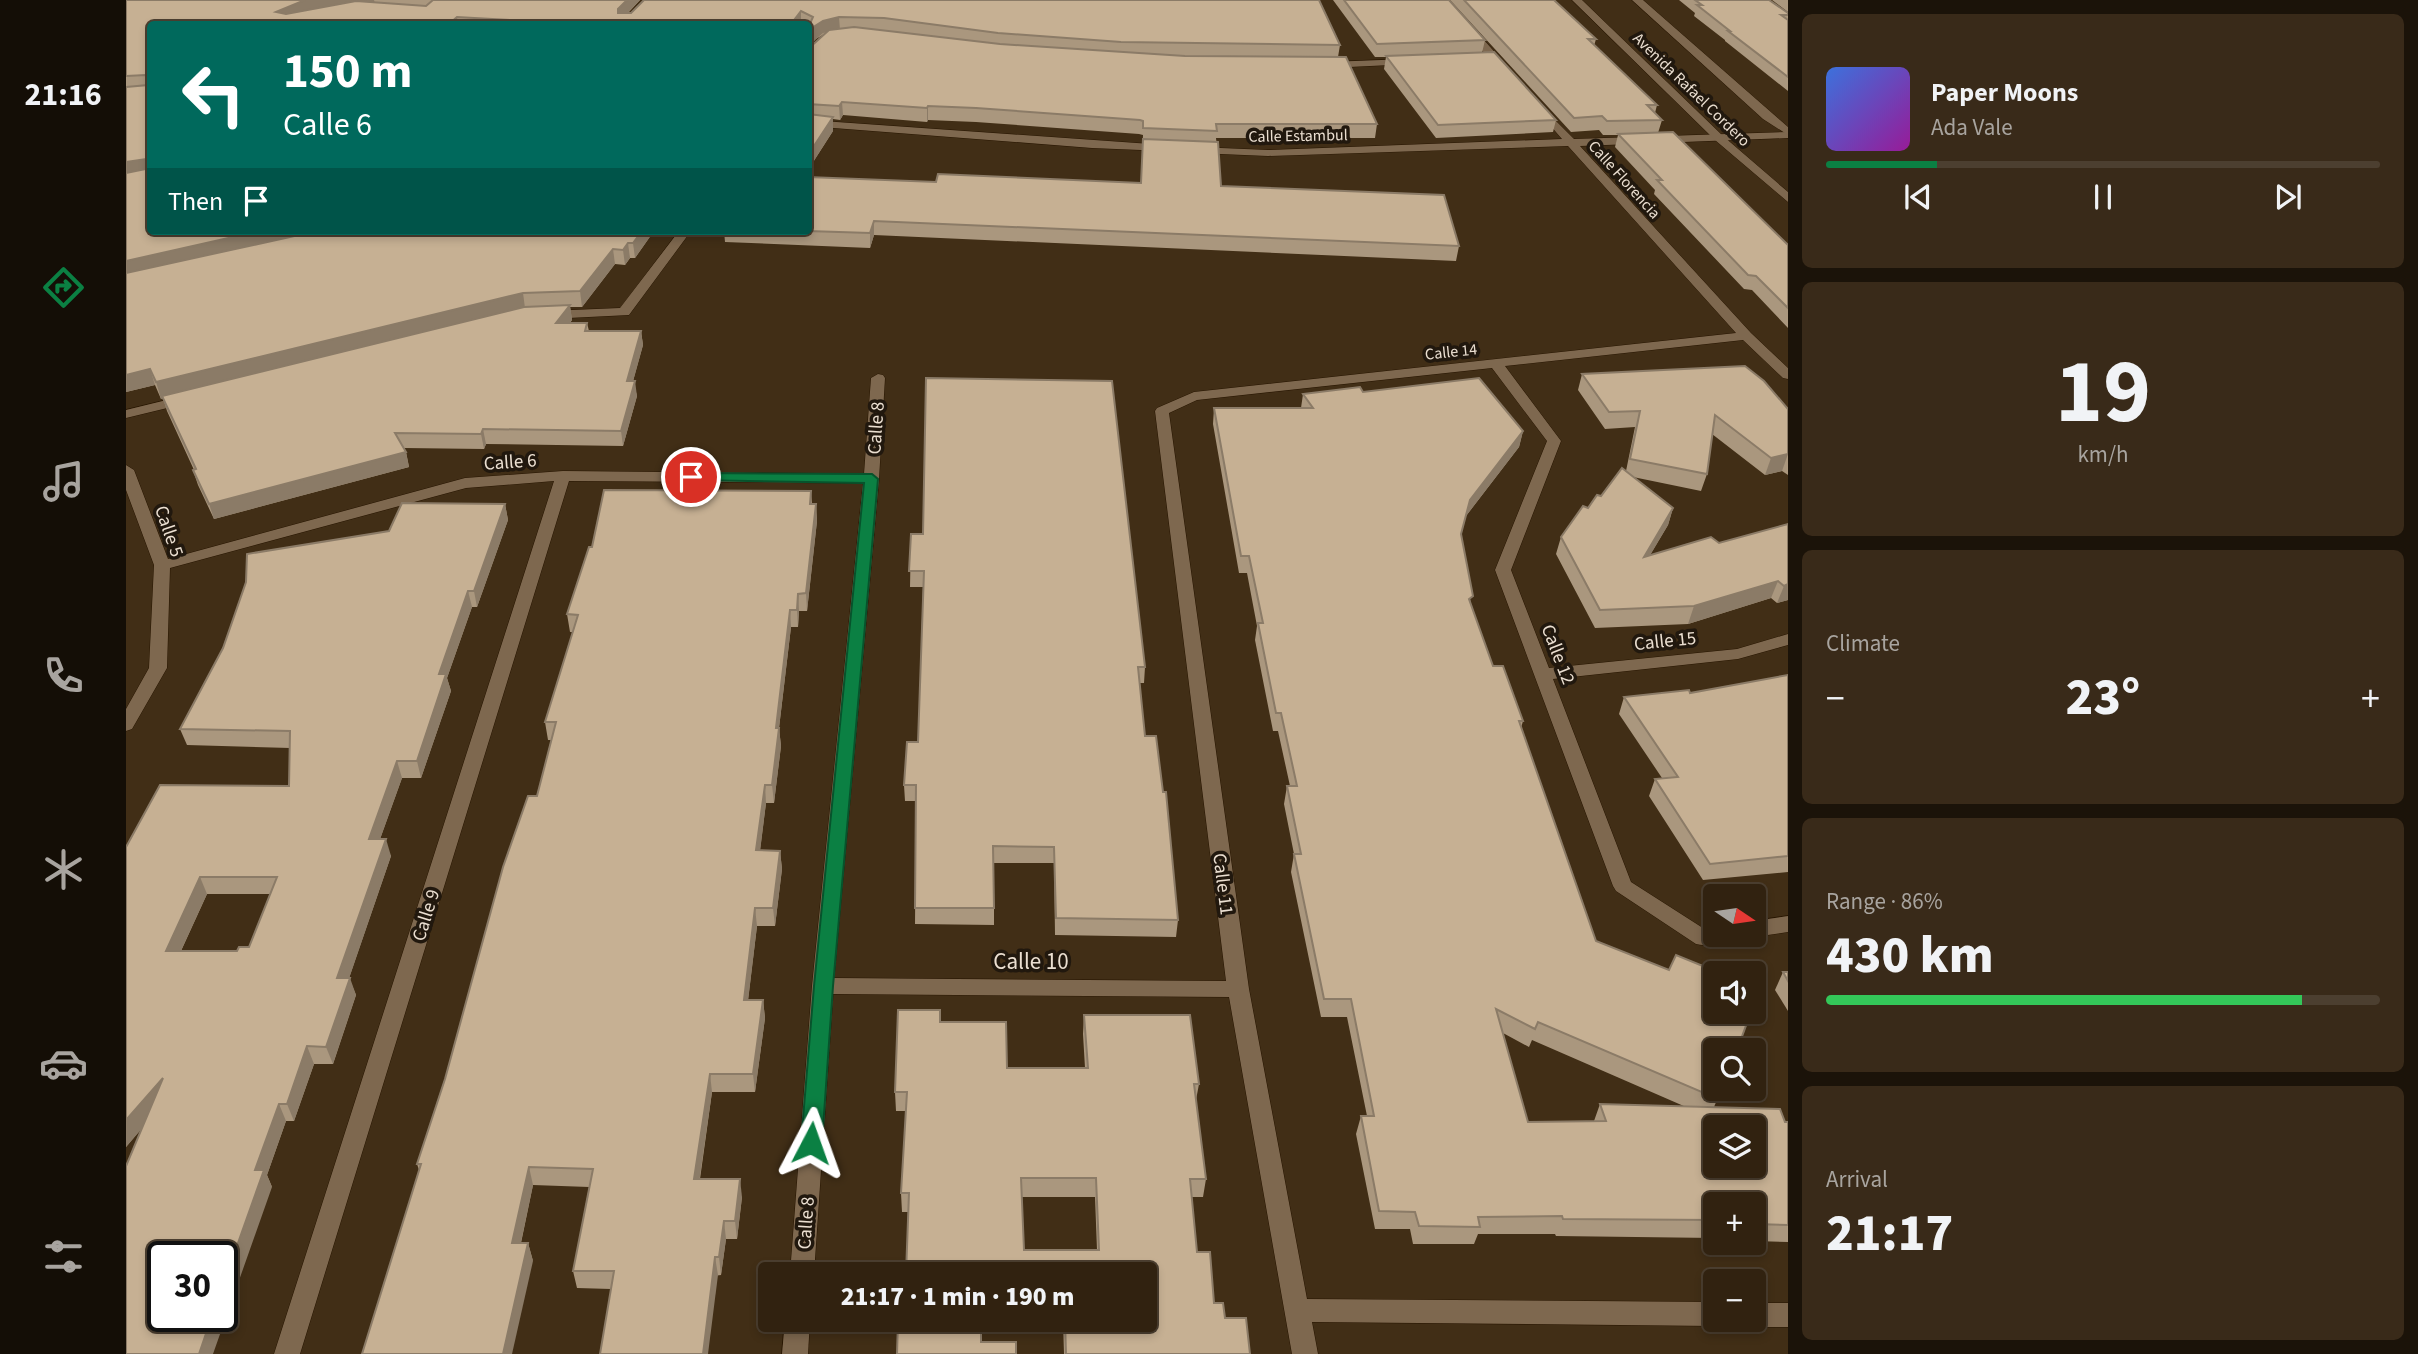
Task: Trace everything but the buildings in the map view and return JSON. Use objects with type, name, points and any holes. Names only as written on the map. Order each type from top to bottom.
[{"type":"street","points":[[1443,0],[1511,75]]},
{"type":"street","name":"Avenida Rafael Cordero","points":[[1577,0],[1719,138],[1788,198]]},
{"type":"street","name":"Avenida Rafael Cordero","points":[[1637,0],[1788,134]]},
{"type":"street","points":[[1482,59],[1496,59]]},
{"type":"street","points":[[1313,65],[1416,62]]},
{"type":"street","name":"Calle Florencia","points":[[1536,104],[1746,336],[1788,375]]},
{"type":"street","points":[[812,123],[1173,149]]},
{"type":"street","name":"Calle Estambul","points":[[1187,149],[1268,153],[1573,145],[1788,134]]},
{"type":"street","points":[[539,315],[624,312],[682,235]]},
{"type":"street","name":"Calle 14","points":[[1163,411],[1194,396],[1746,336]]},
{"type":"street","name":"Calle 12","points":[[1496,364],[1554,441],[1503,570],[1623,886],[1703,930]]},
{"type":"street","name":"Calle 8","points":[[803,1262],[823,986],[872,479],[878,378]]},
{"type":"street","points":[[126,414],[206,394]]},
{"type":"street","name":"Calle 11","points":[[1163,411],[1238,989],[1305,1354]]},
{"type":"street","name":"Calle 5","points":[[126,470],[162,565],[158,668],[126,725]]},
{"type":"street","name":"Calle 6","points":[[162,565],[465,483],[563,476],[872,479]]},
{"type":"street","name":"Calle 9","points":[[288,1354],[563,476]]},
{"type":"street","name":"Calle 15","points":[[1544,674],[1738,654],[1788,639]]},
{"type":"street","points":[[1766,927],[1788,924]]},
{"type":"street","name":"Calle 10","points":[[823,986],[1238,989]]},
{"type":"street","points":[[1298,1310],[1703,1314]]},
{"type":"street","points":[[1766,1315],[1788,1315]]},
{"type":"street","points":[[796,1354],[797,1332]]},
{"type":"route","points":[[691,477],[872,479],[823,986],[811,1143]]}]
